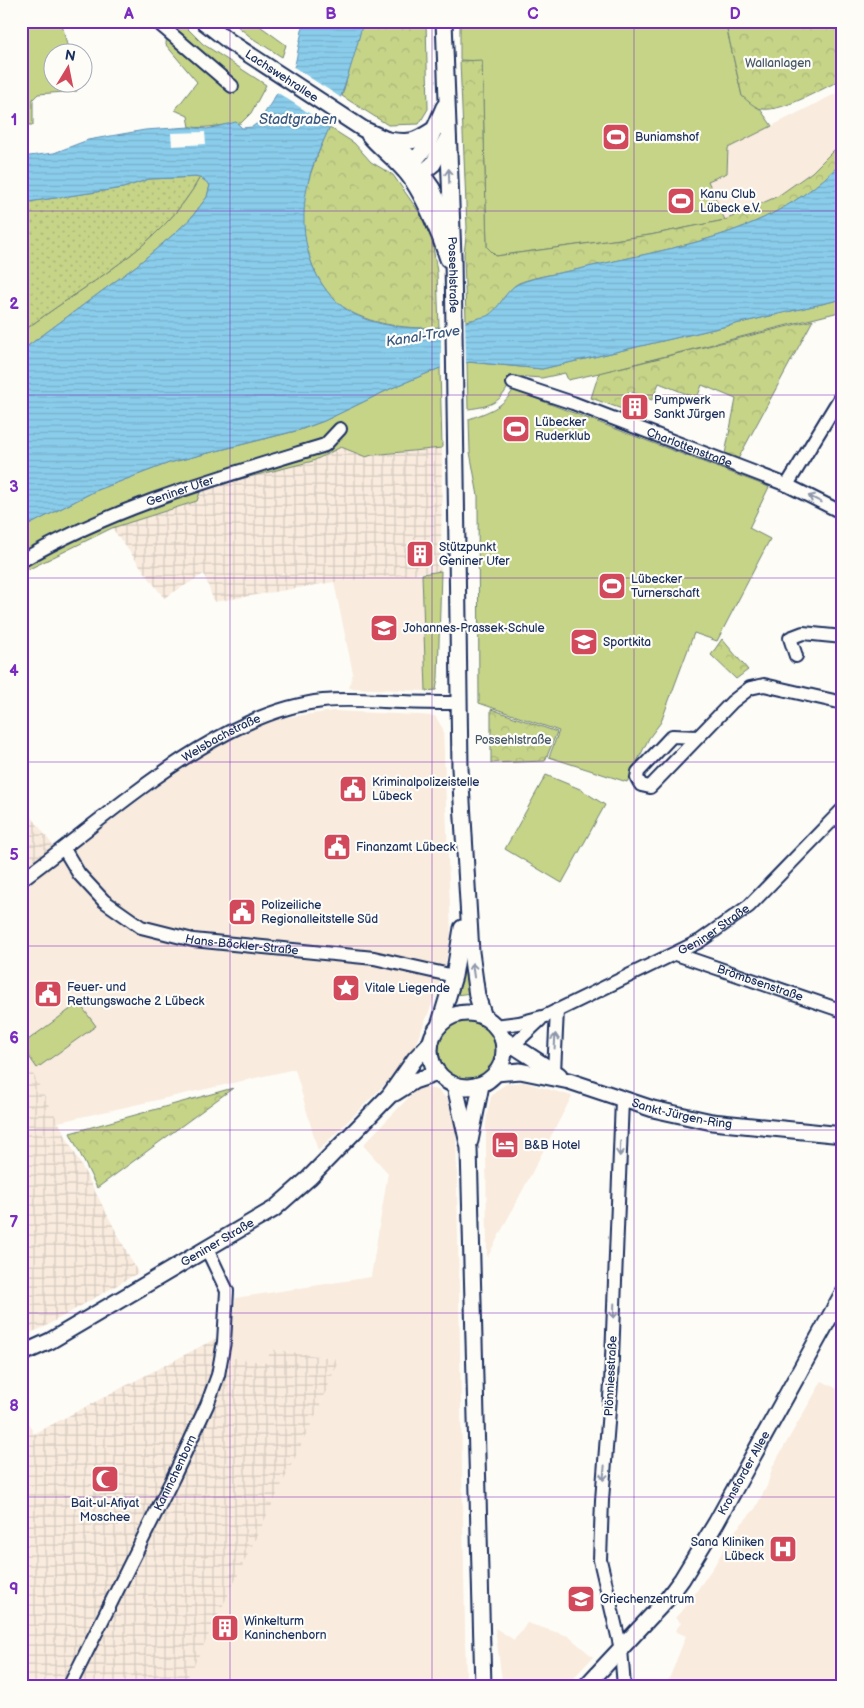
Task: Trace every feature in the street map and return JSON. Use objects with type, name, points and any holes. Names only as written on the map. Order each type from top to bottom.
[{"type":"main road","name":"Lachswehrallee","points":[[203,21],[362,129],[414,172],[452,273]]},
{"type":"main road","name":"Possehlstraße","points":[[444,21],[452,242],[453,391],[464,860],[470,952],[477,996],[500,1036]]},
{"type":"main road","points":[[414,172],[446,103]]},
{"type":"main road","points":[[386,140],[405,143],[417,141],[436,128]]},
{"type":"main road","name":"Lachswehrallee","points":[[362,129],[386,140],[414,172],[440,205],[452,242]]},
{"type":"main road","points":[[414,172],[437,159],[448,138]]},
{"type":"main road","name":"Possehlstraße","points":[[439,1026],[454,976],[461,937],[464,860]]},
{"type":"main road","points":[[460,1014],[500,1036],[496,1073],[481,1085],[472,1087],[455,1086],[438,1073],[430,1053],[431,1042],[439,1026],[460,1014]]},
{"type":"main road","name":"Sankt-Jürgen-Ring","points":[[500,1036],[570,1081]]},
{"type":"main road","name":"Geniner Straße","points":[[21,1354],[58,1336],[274,1209],[309,1178],[389,1096],[415,1059],[431,1042]]},
{"type":"main road","name":"Sankt-Jürgen-Ring","points":[[496,1073],[520,1071],[570,1081],[622,1100],[712,1122],[843,1135]]},
{"type":"main road","name":"Geniner Straße","points":[[389,1096],[414,1081],[438,1073]]},
{"type":"main road","points":[[469,1148],[481,1085]]},
{"type":"main road","points":[[455,1086],[469,1148],[483,1687]]},
{"type":"main road","name":"Sankt-Jürgen-Ring","points":[[798,1131],[843,1128]]},
{"type":"main road","name":"Kronsforder Allee","points":[[585,1687],[668,1598],[691,1565],[843,1293]]},
{"type":"street","points":[[156,21],[232,86]]},
{"type":"street","name":"Charlottenstraße","points":[[513,383],[532,388],[787,485],[843,513]]},
{"type":"street","points":[[787,485],[837,414],[843,393]]},
{"type":"street","name":"Geniner Ufer","points":[[21,561],[59,539],[110,516],[188,488],[325,444],[340,429]]},
{"type":"street","points":[[796,656],[790,638],[803,633],[843,637]]},
{"type":"street","points":[[698,737],[672,736],[638,772],[637,778],[641,785],[650,787],[732,702],[750,688],[764,684],[843,702]]},
{"type":"street","name":"Welsbachstraße","points":[[21,880],[178,762],[256,718],[290,707],[323,700],[355,699],[460,703]]},
{"type":"street","name":"Geniner Straße","points":[[500,1036],[700,941],[749,906],[843,809]]},
{"type":"street","name":"Hans-Böckler-Straße","points":[[64,849],[79,874],[104,902],[142,927],[193,940],[374,958],[454,976]]},
{"type":"street","name":"Brömbsenstraße","points":[[676,954],[843,1011]]},
{"type":"street","points":[[551,1013],[554,1072]]},
{"type":"street","name":"Geniner Straße","points":[[500,1036],[519,1023],[551,1013]]},
{"type":"street","name":"Plönniesstraße","points":[[622,1100],[611,1384],[602,1500],[600,1560],[620,1649],[624,1687]]},
{"type":"street","name":"Kaninchenborn","points":[[69,1687],[181,1462],[207,1405],[218,1374],[224,1342],[227,1291],[207,1249]]},
{"type":"shaded area","points":[[843,90],[843,141],[812,172],[778,196],[725,220],[708,181],[727,173],[728,148]]},
{"type":"shaded area","points":[[341,447],[366,457],[442,448],[441,571],[334,582],[214,602],[204,574],[164,598],[112,528],[197,501],[201,489],[313,461]]},
{"type":"shaded area","name":"Johannes-Prassek-Schule","points":[[403,574],[422,574],[426,691],[349,688],[353,673],[334,582]]},
{"type":"shaded area","points":[[334,711],[435,716],[443,729],[451,935],[442,980],[413,1050],[387,1082],[318,1151],[295,1069],[58,1122],[21,1051],[21,889],[188,763],[236,734],[275,719]]},
{"type":"shaded area","points":[[21,802],[54,847],[21,871]]},
{"type":"shaded area","points":[[21,1051],[138,1273],[44,1327],[21,1337]]},
{"type":"shaded area","points":[[523,1082],[572,1096],[487,1258],[486,1124],[488,1110],[491,1097],[496,1091],[506,1084]]},
{"type":"shaded area","points":[[422,1087],[438,1090],[448,1100],[456,1133],[466,1687],[181,1687],[321,1404],[339,1359],[270,1349],[267,1363],[229,1357],[236,1298],[371,1277],[388,1173],[363,1145],[415,1091]]},
{"type":"shaded area","points":[[232,1330],[229,1357],[267,1363],[270,1349],[339,1359],[321,1404],[191,1671],[181,1687],[21,1687],[21,1411],[34,1434]]},
{"type":"shaded area","name":"Sana Kliniken Lübeck","points":[[822,1381],[843,1392],[843,1687],[666,1687],[686,1636],[675,1631],[681,1623],[675,1618],[687,1605],[714,1566],[734,1532],[755,1509],[767,1486],[773,1466]]},
{"type":"shaded area","points":[[527,1623],[568,1636],[593,1657],[565,1687],[503,1687],[495,1628],[514,1640]]},
{"type":"green space","points":[[21,21],[61,21],[66,42],[42,42],[42,92],[64,92],[38,94],[33,99],[33,125],[21,125]]},
{"type":"green space","points":[[163,21],[180,21],[203,44],[266,85],[251,113],[241,123],[210,127],[190,127],[188,116],[175,110],[197,82],[166,45],[167,26]]},
{"type":"green space","points":[[231,21],[253,21],[286,45],[282,57],[252,38]]},
{"type":"green space","points":[[363,21],[426,21],[428,109],[419,124],[388,125],[342,96]]},
{"type":"green space","name":"Buniamshof","points":[[460,21],[725,21],[742,96],[760,109],[772,126],[728,148],[727,173],[708,181],[725,220],[650,235],[496,256],[487,247],[482,61],[460,60]]},
{"type":"green space","name":"Wallanlagen","points":[[725,21],[843,21],[843,79],[803,99],[781,107],[762,109],[757,107],[742,96]]},
{"type":"green space","points":[[482,60],[487,247],[496,256],[650,235],[725,220],[778,196],[812,172],[843,141],[843,161],[815,186],[786,206],[755,222],[690,244],[527,280],[515,285],[495,312],[489,316],[466,321],[464,254],[467,228],[460,61]]},
{"type":"green space","points":[[329,127],[354,143],[371,162],[393,175],[419,212],[432,240],[437,272],[439,327],[405,327],[381,323],[359,316],[338,303],[321,282],[314,269],[305,242],[303,215],[308,181]]},
{"type":"green space","points":[[200,177],[210,185],[207,197],[191,218],[136,266],[21,351],[21,333],[143,245],[165,225],[184,202]]},
{"type":"green space","points":[[200,177],[184,202],[165,225],[143,245],[21,333],[21,203],[123,188],[149,179]]},
{"type":"green space","points":[[843,299],[843,311],[599,373],[568,380],[565,373],[542,378],[513,376],[501,397],[496,401],[485,406],[468,409],[467,362],[542,369]]},
{"type":"green space","points":[[813,320],[738,459],[725,454],[736,399],[702,385],[697,398],[659,383],[652,400],[629,391],[622,409],[591,398],[599,373]]},
{"type":"green space","points":[[440,368],[442,448],[366,457],[341,447],[313,461],[201,489],[197,501],[112,528],[21,573],[21,529],[95,491],[169,463],[300,430]]},
{"type":"green space","name":"Lübecker Turnerschaft","points":[[513,390],[769,487],[749,528],[770,539],[717,641],[694,633],[661,722],[649,738],[627,782],[549,757],[559,731],[479,703],[478,496],[470,452],[469,419],[499,405]]},
{"type":"green space","points":[[441,571],[438,678],[436,690],[426,691],[422,574]]},
{"type":"green space","points":[[722,639],[748,670],[736,679],[711,655]]},
{"type":"green space","name":"Possehlstraße","points":[[491,709],[557,732],[545,761],[491,763]]},
{"type":"green space","points":[[546,775],[580,789],[605,805],[562,883],[505,849]]},
{"type":"green space","points":[[464,965],[471,993],[456,995]]},
{"type":"green space","points":[[79,1003],[96,1026],[37,1068],[21,1045]]},
{"type":"green space","points":[[462,1021],[474,1021],[489,1029],[497,1044],[497,1056],[489,1071],[474,1079],[462,1079],[447,1071],[439,1056],[439,1044],[447,1029]]},
{"type":"green space","points":[[233,1088],[97,1188],[70,1133]]},
{"type":"water","points":[[304,21],[363,21],[344,87],[311,172],[305,196],[304,214],[305,233],[313,268],[333,298],[356,315],[376,323],[421,328],[445,327],[487,316],[496,309],[513,287],[525,281],[658,252],[724,233],[756,221],[787,206],[816,186],[843,161],[843,299],[542,369],[470,362],[440,368],[392,388],[324,421],[299,430],[169,463],[95,491],[21,529],[21,351],[136,266],[174,234],[191,218],[207,197],[210,185],[200,177],[149,179],[123,188],[21,203],[21,157],[54,153],[88,140],[145,130],[190,127],[207,129],[236,122],[242,128],[252,127],[259,122],[295,65]]},
{"type":"pier","points":[[292,66],[343,99],[332,128],[275,91]]},
{"type":"pier","points":[[205,132],[206,144],[172,146],[171,133]]},
{"type":"pier","points":[[465,319],[466,365],[441,371],[441,324]]},
{"type":"place","name":"Buniamshof","points":[[616,137]]},
{"type":"place","name":"Kanu Club Lübeck e.V.","points":[[681,201]]},
{"type":"place","name":"Pumpwerk Sankt Jürgen","points":[[635,407]]},
{"type":"place","name":"Lübecker Ruderklub","points":[[516,429]]},
{"type":"place","name":"Stützpunkt Geniner Ufer","points":[[420,554]]},
{"type":"place","name":"Lübecker Turnerschaft","points":[[612,586]]},
{"type":"place","name":"Johannes-Prassek-Schule","points":[[384,628]]},
{"type":"place","name":"Sportkita","points":[[584,642]]},
{"type":"place","name":"Kriminalpolizeistelle Lübeck","points":[[353,789]]},
{"type":"place","name":"Finanzamt Lübeck","points":[[337,847]]},
{"type":"place","name":"Polizeiliche Regionalleitstelle Süd","points":[[242,912]]},
{"type":"place","name":"Vitale Liegende","points":[[346,988]]},
{"type":"place","name":"Feuer- und Rettungswache 2 Lübeck","points":[[48,994]]},
{"type":"place","name":"B&B Hotel","points":[[505,1145]]},
{"type":"place","name":"Bait-ul-Afiyat Moschee","points":[[105,1479]]},
{"type":"place","name":"Sana Kliniken Lübeck","points":[[783,1549]]},
{"type":"place","name":"Griechenzentrum","points":[[581,1599]]},
{"type":"place","name":"Winkelturm Kaninchenborn","points":[[225,1628]]},
{"type":"water label","name":"Stadtgraben","points":[[298,119]]},
{"type":"water label","name":"Kanal-Trave","points":[[423,336]]}]
